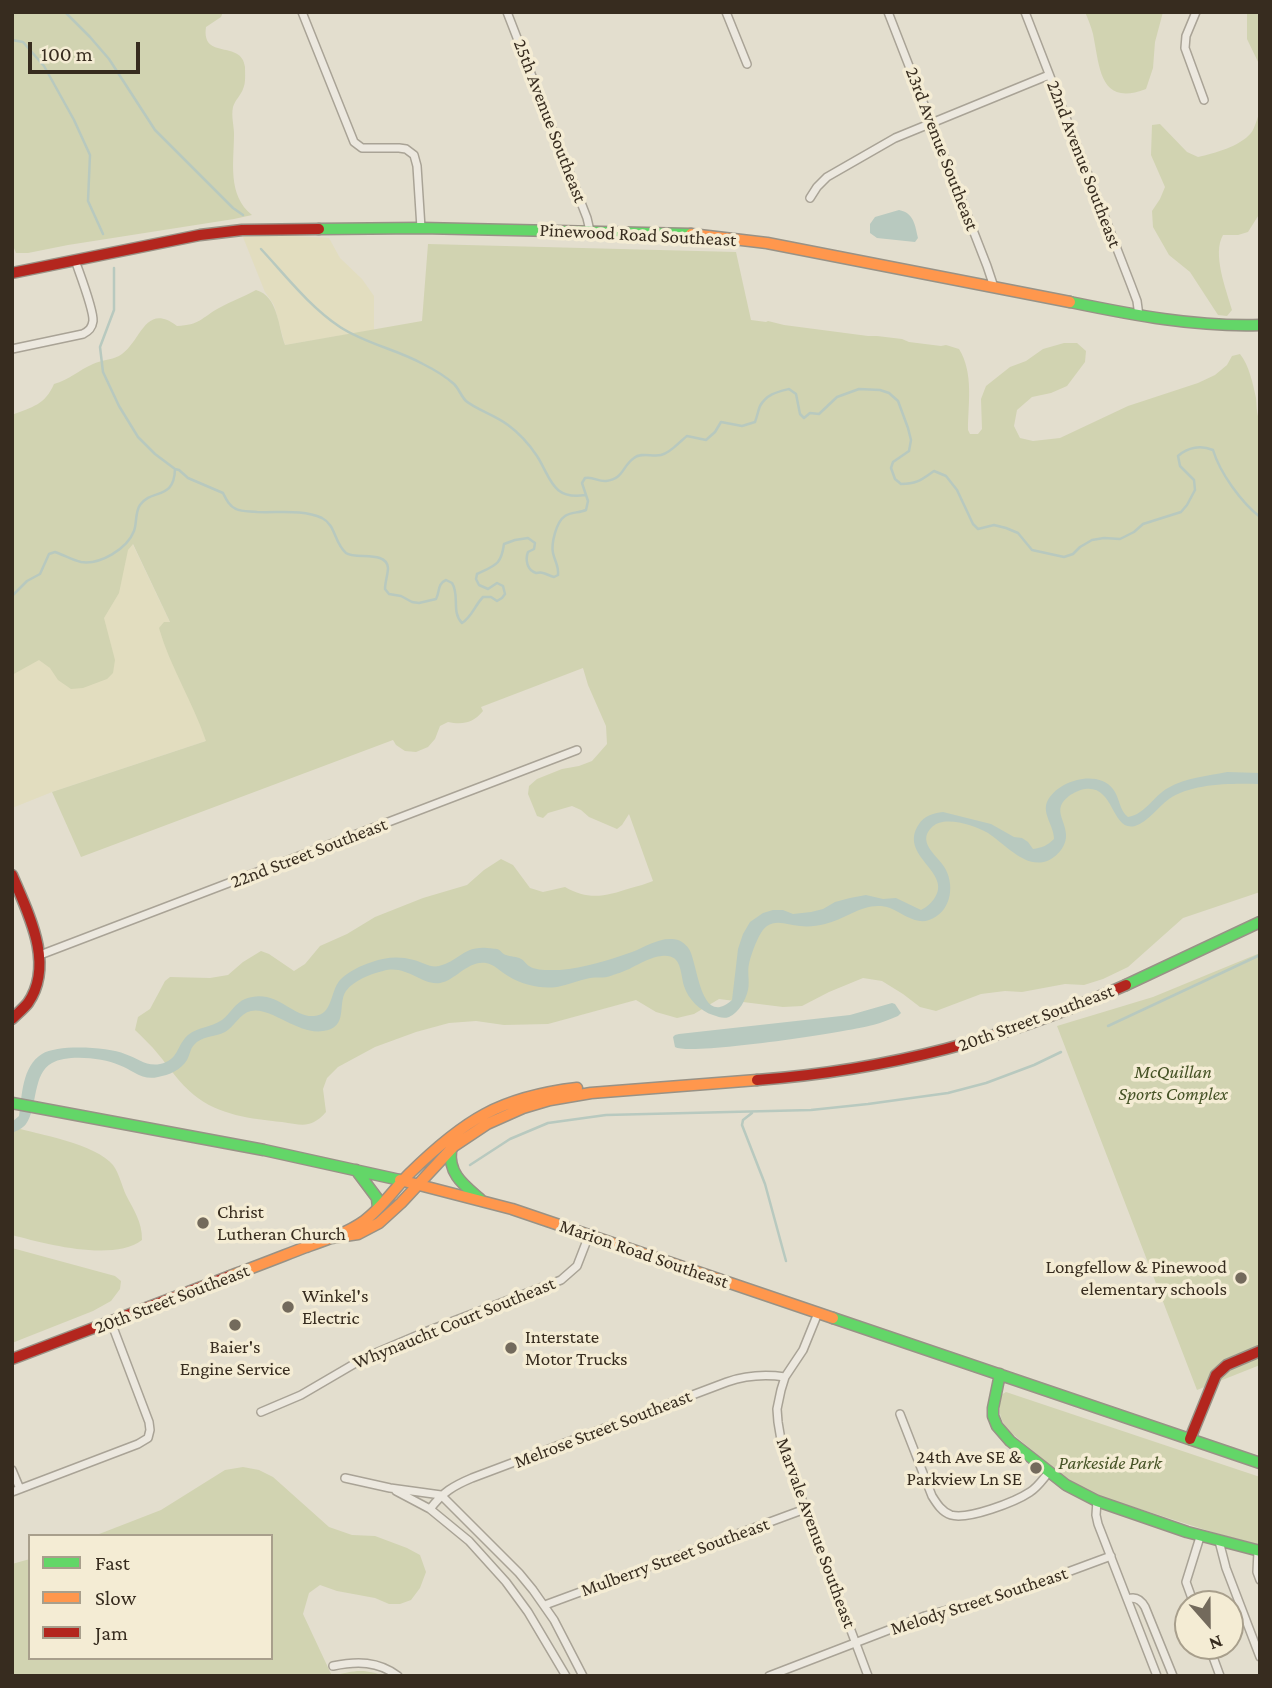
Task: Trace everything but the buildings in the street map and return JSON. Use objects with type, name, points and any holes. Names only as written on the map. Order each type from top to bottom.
[{"type":"street","points":[[302,12],[354,142],[368,149],[406,149],[414,155],[421,228]]},
{"type":"street","name":"25th Avenue Southeast","points":[[508,12],[590,231]]},
{"type":"street","points":[[726,12],[747,64]]},
{"type":"street","name":"23rd Avenue Southeast","points":[[888,12],[994,287]]},
{"type":"street","name":"22nd Avenue Southeast","points":[[1024,12],[1131,285],[1139,316]]},
{"type":"street","points":[[1196,12],[1184,42],[1204,100]]},
{"type":"street","points":[[810,198],[827,177],[895,138],[1049,75]]},
{"type":"street","name":"Pinewood Road Southeast","points":[[12,273],[200,235],[242,230],[421,228],[691,234],[737,238],[1139,316],[1199,325],[1260,325]]},
{"type":"street","points":[[12,349],[83,334],[90,329],[93,321],[91,311],[75,260]]},
{"type":"street","name":"22nd Street Southeast","points":[[40,956],[577,750]]},
{"type":"street","points":[[12,875],[34,930],[40,956],[40,972],[35,990],[27,1004],[12,1020]]},
{"type":"street","name":"20th Street Southeast","points":[[12,1359],[331,1238],[358,1225],[444,1140],[487,1112],[522,1097],[575,1088],[759,1080],[830,1073],[895,1062],[969,1044],[1066,1011],[1260,922]]},
{"type":"street","name":"20th Street Southeast","points":[[331,1238],[358,1234],[374,1226],[451,1149],[487,1124],[513,1112],[568,1096],[676,1085]]},
{"type":"street","name":"Marion Road Southeast","points":[[12,1104],[200,1137],[481,1200],[1260,1463]]},
{"type":"street","points":[[451,1149],[450,1167],[481,1200]]},
{"type":"street","points":[[356,1170],[377,1198],[378,1208]]},
{"type":"street","name":"Whynaucht Court Southeast","points":[[261,1412],[301,1395],[366,1357],[561,1280],[577,1266],[589,1235]]},
{"type":"street","name":"Marvale Avenue Southeast","points":[[818,1312],[803,1350],[785,1377],[778,1401],[778,1422],[782,1446],[868,1676]]},
{"type":"street","points":[[12,1470],[16,1491],[148,1438],[149,1422],[111,1322]]},
{"type":"street","points":[[1190,1440],[1216,1375],[1227,1365],[1260,1351]]},
{"type":"street","name":"Melrose Street Southeast","points":[[430,1508],[441,1495],[472,1478],[736,1379],[763,1374],[785,1377]]},
{"type":"street","points":[[1000,1374],[994,1396],[994,1421],[1010,1441],[1049,1472],[1077,1492],[1097,1501],[1200,1536],[1259,1551],[1257,1572],[1260,1580]]},
{"type":"street","points":[[900,1414],[932,1496],[947,1513],[958,1516],[972,1515],[1020,1497],[1037,1486],[1049,1472]]},
{"type":"street","points":[[345,1478],[441,1495],[519,1573],[545,1605],[583,1676]]},
{"type":"street","points":[[390,1488],[430,1508],[469,1541],[506,1581],[566,1676]]},
{"type":"street","points":[[1097,1501],[1096,1519],[1157,1676]]},
{"type":"street","name":"Mulberry Street Southeast","points":[[545,1605],[805,1508]]},
{"type":"street","points":[[1189,1590],[1186,1582],[1200,1536]]},
{"type":"street","points":[[1219,1541],[1226,1568],[1260,1657]]},
{"type":"street","name":"Melody Street Southeast","points":[[769,1676],[937,1612],[1011,1593],[1111,1556]]},
{"type":"street","points":[[1128,1599],[1133,1597],[1145,1607],[1173,1676]]},
{"type":"street","points":[[333,1666],[355,1662],[373,1663],[398,1676]]},
{"type":"shaded area","points":[[899,210],[913,220],[918,238],[915,242],[877,238],[870,233],[870,224],[875,217]]},
{"type":"shaded area","points":[[277,235],[329,238],[340,258],[362,279],[374,296],[374,330],[285,345],[274,305],[265,292],[243,237]]},
{"type":"shaded area","points":[[122,522],[224,735],[52,792],[12,808],[12,630]]},
{"type":"shaded area","points":[[1227,772],[1260,773],[1260,784],[1225,784],[1189,790],[1169,799],[1149,818],[1135,826],[1127,826],[1121,822],[1102,794],[1095,790],[1077,791],[1061,805],[1066,834],[1063,847],[1051,859],[1039,863],[1023,859],[988,833],[975,827],[959,822],[937,823],[927,833],[926,839],[930,850],[949,877],[949,899],[942,912],[929,920],[919,921],[890,908],[873,906],[819,925],[771,924],[761,933],[752,955],[748,967],[749,987],[746,997],[739,1009],[729,1017],[721,1018],[695,1004],[686,991],[677,961],[669,956],[650,959],[607,977],[551,987],[520,982],[486,963],[473,964],[440,983],[426,981],[399,970],[383,971],[363,978],[349,987],[343,996],[339,1020],[331,1029],[304,1029],[267,1013],[251,1011],[225,1032],[197,1042],[181,1067],[162,1076],[147,1078],[124,1067],[95,1059],[76,1058],[52,1063],[41,1075],[26,1124],[12,1133],[12,1122],[19,1116],[22,1091],[30,1066],[42,1054],[59,1049],[95,1048],[117,1052],[146,1063],[160,1064],[174,1056],[188,1035],[222,1020],[245,999],[266,997],[306,1015],[320,1015],[325,1012],[343,977],[359,967],[382,959],[403,958],[436,966],[446,964],[472,949],[488,948],[519,958],[536,969],[560,970],[596,963],[657,941],[675,939],[689,949],[707,1000],[713,1006],[721,1007],[732,1000],[738,949],[743,934],[750,922],[763,913],[773,910],[793,914],[811,912],[835,902],[866,895],[883,899],[896,898],[921,910],[928,905],[938,889],[937,880],[919,855],[914,835],[921,821],[929,815],[943,812],[991,824],[1014,837],[1022,838],[1036,849],[1054,839],[1046,811],[1047,802],[1052,794],[1068,783],[1088,779],[1106,783],[1115,792],[1128,817],[1145,809],[1163,791],[1175,785]]},
{"type":"shaded area","points":[[892,1003],[901,1013],[898,1016],[873,1025],[803,1037],[738,1046],[687,1049],[675,1047],[673,1037],[679,1034],[850,1015]]},
{"type":"green space","points":[[12,12],[223,12],[221,17],[206,27],[206,37],[215,47],[237,54],[245,67],[244,87],[232,110],[233,167],[235,188],[244,207],[252,215],[16,253],[12,243]]},
{"type":"green space","points":[[1085,12],[1163,12],[1155,42],[1153,68],[1146,89],[1119,93],[1110,88],[1100,71],[1093,34]]},
{"type":"green space","points":[[1247,12],[1260,12],[1260,66],[1247,39]]},
{"type":"green space","points":[[1260,112],[1260,213],[1248,232],[1223,235],[1219,262],[1232,310],[1227,316],[1218,315],[1190,272],[1169,255],[1153,227],[1152,211],[1165,187],[1151,155],[1152,125],[1160,124],[1187,152],[1198,157],[1226,149],[1246,138]]},
{"type":"green space","points":[[428,244],[736,252],[751,320],[946,345],[959,349],[967,368],[970,434],[978,434],[982,429],[981,399],[986,386],[1010,367],[1026,361],[1043,349],[1064,343],[1077,343],[1086,351],[1085,362],[1067,386],[1032,397],[1017,410],[1014,426],[1020,438],[1033,441],[1060,438],[1128,406],[1198,383],[1215,375],[1227,365],[1232,356],[1240,354],[1250,375],[1260,421],[1260,892],[1183,918],[1128,967],[1084,985],[1065,984],[1022,992],[981,994],[936,1011],[920,1007],[882,981],[863,978],[802,1006],[783,1007],[719,999],[694,1014],[677,1018],[656,1012],[636,1000],[548,1024],[504,1025],[476,1021],[449,1023],[375,1047],[338,1067],[327,1078],[323,1089],[326,1112],[316,1121],[306,1124],[224,1112],[194,1095],[135,1030],[138,1017],[150,1009],[165,981],[170,977],[210,978],[228,975],[261,951],[294,971],[305,964],[320,946],[375,917],[423,898],[467,885],[501,859],[513,865],[530,888],[543,892],[565,887],[582,894],[598,896],[653,881],[629,814],[617,829],[572,806],[548,813],[543,818],[537,816],[528,794],[529,786],[537,779],[592,761],[607,744],[606,726],[583,668],[481,707],[483,711],[471,721],[448,722],[440,726],[435,739],[428,747],[416,752],[405,751],[393,740],[81,857],[52,792],[206,741],[159,628],[164,622],[170,622],[133,544],[128,550],[119,593],[104,618],[115,660],[113,673],[107,679],[83,688],[71,689],[39,660],[12,675],[12,415],[42,401],[54,384],[93,364],[119,356],[150,321],[157,318],[177,326],[191,324],[256,290],[269,298],[273,305],[285,345],[422,321]]},
{"type":"green space","name":"McQuillan Sports Complex","points":[[1260,953],[1260,1365],[1197,1390],[1057,1026],[1153,997]]},
{"type":"green space","points":[[12,1127],[66,1141],[105,1158],[117,1172],[135,1211],[142,1240],[114,1250],[97,1250],[60,1246],[12,1235]]},
{"type":"green space","points":[[12,1248],[115,1276],[121,1281],[120,1289],[111,1301],[93,1311],[12,1343]]},
{"type":"green space","name":"Parkeside Park","points":[[1006,1392],[1260,1477],[1260,1545],[1215,1533],[1081,1488],[1009,1431],[1001,1418],[1000,1410],[1001,1395]]},
{"type":"green space","points":[[243,1467],[259,1470],[273,1477],[329,1527],[352,1535],[375,1536],[420,1555],[426,1572],[420,1588],[411,1600],[400,1604],[389,1604],[320,1585],[309,1593],[303,1614],[332,1676],[12,1676],[12,1564],[28,1560],[28,1660],[273,1660],[273,1534],[99,1534],[161,1510],[225,1470]]},
{"type":"green space","points":[[358,1671],[384,1676],[332,1676]]},
{"type":"waterway","points":[[65,12],[109,59],[155,130],[243,215]]},
{"type":"waterway","points":[[12,40],[23,42],[44,66],[74,120],[90,155],[88,201],[103,234]]},
{"type":"waterway","points":[[261,249],[329,319],[350,333],[413,359],[443,375],[454,384],[466,401],[503,421],[520,435],[559,491],[574,496],[585,495]]},
{"type":"waterway","points":[[114,268],[114,310],[100,347],[103,372],[138,437],[155,454],[188,478],[223,493],[236,509],[298,512],[327,521],[346,553],[377,557],[386,562],[388,568],[385,589],[389,594],[419,603],[436,599],[440,586],[446,580],[452,583],[457,614],[462,623],[483,597],[491,597],[497,601],[505,594],[503,586],[497,583],[488,589],[479,585],[476,579],[477,574],[499,560],[504,544],[528,538],[535,543],[534,549],[527,555],[531,570],[554,577],[558,575],[553,549],[555,533],[565,516],[586,510],[588,501],[582,483],[585,478],[612,480],[637,456],[665,454],[687,436],[706,440],[721,422],[742,426],[755,422],[760,406],[769,396],[789,389],[796,394],[800,414],[804,418],[810,413],[819,414],[837,397],[859,389],[889,393],[898,401],[911,440],[909,451],[893,462],[891,468],[895,479],[901,484],[911,483],[934,471],[946,476],[957,490],[978,529],[994,525],[1006,528],[1018,533],[1032,550],[1064,557],[1073,554],[1092,540],[1120,539],[1143,524],[1181,512],[1195,490],[1194,480],[1180,466],[1178,456],[1195,448],[1213,450],[1232,486],[1260,517]]},
{"type":"waterway","points":[[12,596],[27,581],[40,574],[49,554],[55,552],[88,562],[119,550],[134,531],[140,505],[171,486],[175,469]]},
{"type":"waterway","points":[[1108,1026],[1260,955]]},
{"type":"waterway","points":[[470,1165],[510,1139],[548,1123],[606,1115],[811,1110],[948,1093],[986,1083],[1061,1052]]},
{"type":"waterway","points":[[752,1113],[743,1120],[742,1125],[765,1184],[786,1261]]},
{"type":"traffic: fast","points":[[319,229],[421,228],[691,234]]},
{"type":"traffic: fast","points":[[1070,302],[1188,322],[1260,325]]},
{"type":"traffic: fast","points":[[1126,985],[1260,922]]},
{"type":"traffic: fast","points":[[12,1103],[264,1150],[400,1180]]},
{"type":"traffic: fast","points":[[451,1150],[455,1172],[463,1184],[480,1199]]},
{"type":"traffic: fast","points":[[356,1170],[377,1198],[378,1208]]},
{"type":"traffic: fast","points":[[833,1318],[1260,1463]]},
{"type":"traffic: fast","points":[[1000,1374],[993,1408],[997,1426],[1010,1441],[1066,1485],[1097,1501],[1187,1532],[1260,1551]]},
{"type":"traffic: slow","points":[[691,234],[767,243],[1070,302]]},
{"type":"traffic: slow","points":[[331,1238],[358,1234],[379,1223],[454,1146],[487,1124],[523,1108],[591,1093],[757,1080]]},
{"type":"traffic: slow","points":[[230,1276],[329,1239],[364,1221],[429,1155],[466,1125],[485,1114],[526,1098],[577,1088]]},
{"type":"traffic: slow","points":[[400,1180],[512,1209],[833,1318]]},
{"type":"traffic: jam","points":[[12,273],[200,235],[242,230],[319,229]]},
{"type":"traffic: jam","points":[[12,875],[31,922],[39,955],[36,988],[28,1003],[12,1019]]},
{"type":"traffic: jam","points":[[757,1080],[853,1069],[946,1049],[1036,1021],[1126,985]]},
{"type":"traffic: jam","points":[[12,1359],[230,1276]]},
{"type":"traffic: jam","points":[[1190,1439],[1216,1375],[1227,1365],[1260,1351]]},
{"type":"place","name":"Christ Lutheran Church","points":[[203,1223]]},
{"type":"place","name":"Longfellow & Pinewood elementary schools","points":[[1241,1278]]},
{"type":"place","name":"Winkel's Electric","points":[[288,1307]]},
{"type":"place","name":"Baier's Engine Service","points":[[235,1325]]},
{"type":"place","name":"Interstate Motor Trucks","points":[[511,1348]]},
{"type":"place","name":"24th Ave SE & Parkview Ln SE","points":[[1036,1468]]}]
